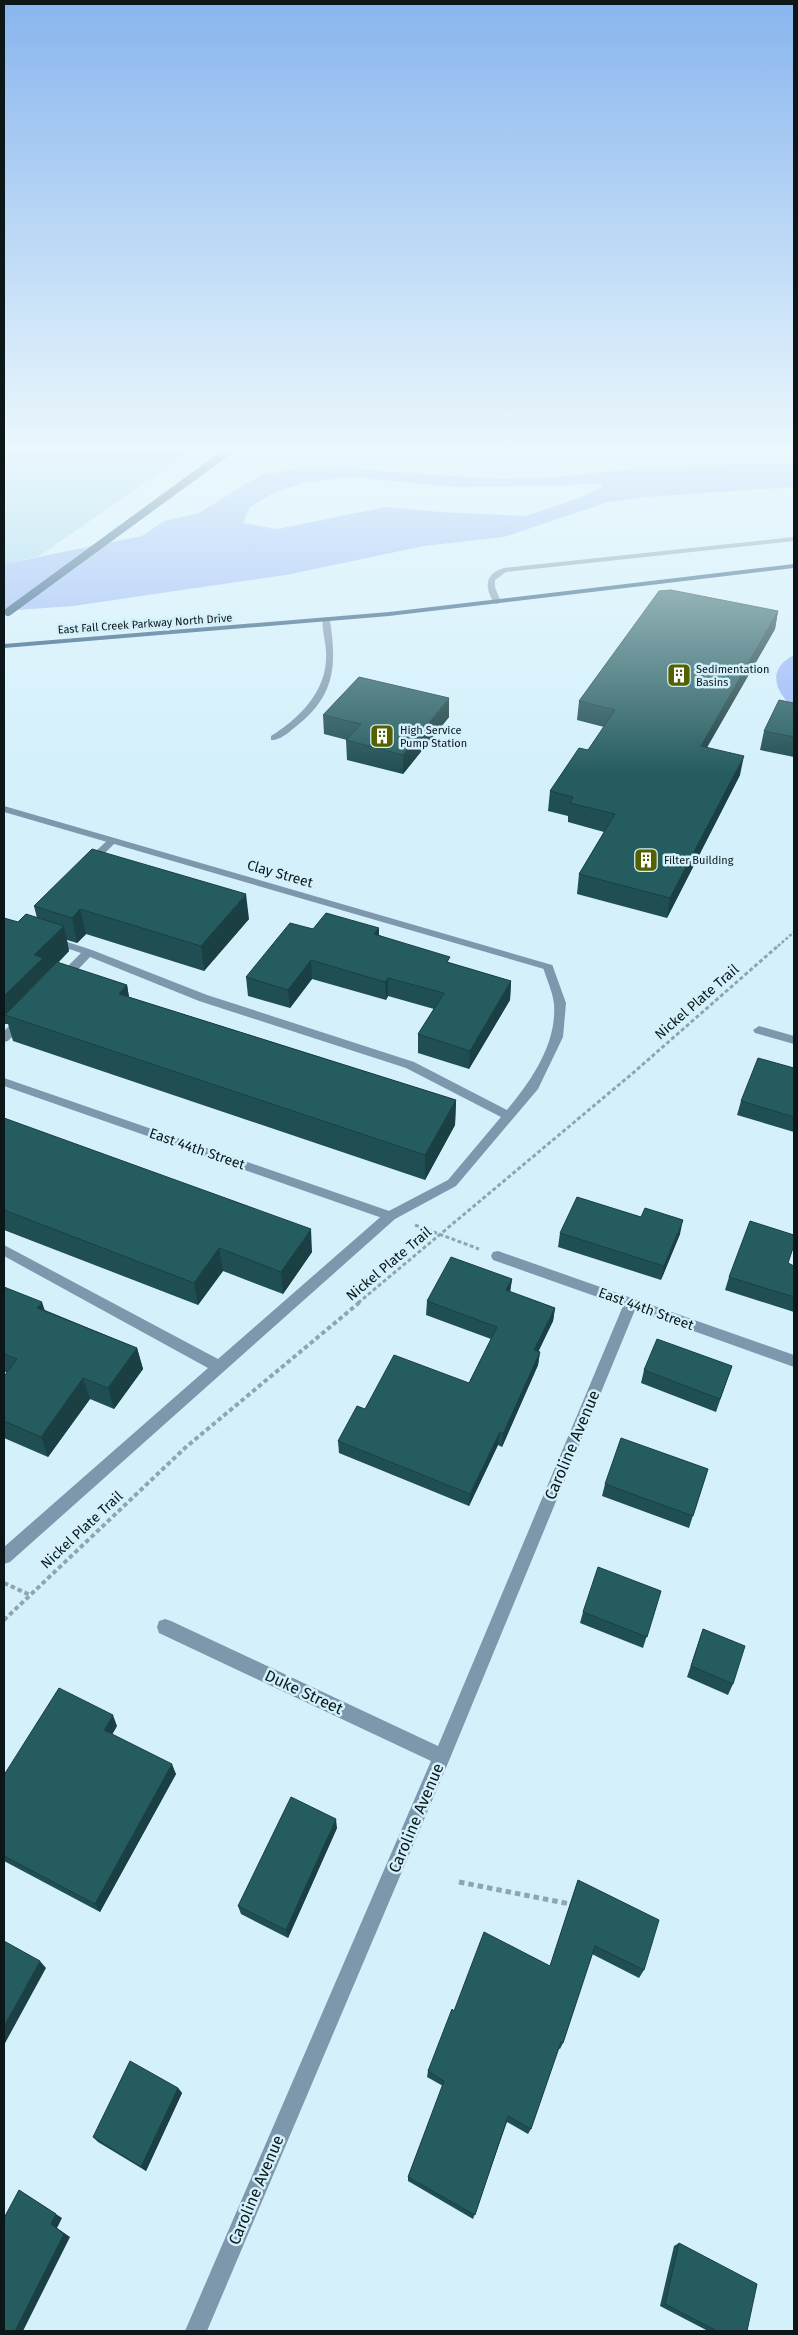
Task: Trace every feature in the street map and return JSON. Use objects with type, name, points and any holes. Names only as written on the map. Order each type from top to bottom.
[{"type":"main road","points":[[6,614],[86,555]]},
{"type":"main road","name":"East Fall Creek Parkway North Drive","points":[[4,646],[326,620],[497,602],[794,566]]},
{"type":"street","points":[[497,602],[490,585],[491,579],[494,574],[504,570],[645,555]]},
{"type":"street","points":[[274,738],[289,730],[312,708],[322,691],[330,670],[326,620]]},
{"type":"street","name":"Clay Street","points":[[4,809],[548,967],[560,1003],[557,1037],[534,1086],[508,1116]]},
{"type":"street","points":[[84,868],[112,841]]},
{"type":"street","points":[[4,1557],[390,1216],[452,1183],[508,1116],[410,1065],[203,998],[88,952],[37,935]]},
{"type":"street","points":[[53,988],[88,952]]},
{"type":"street","points":[[4,1038],[32,1009]]},
{"type":"street","points":[[760,1030],[794,1040]]},
{"type":"street","name":"East 44th Street","points":[[4,1082],[390,1216]]},
{"type":"street","points":[[4,1250],[219,1367]]},
{"type":"street","name":"East 44th Street","points":[[498,1256],[794,1361]]},
{"type":"street","name":"Caroline Avenue","points":[[196,2331],[442,1757],[631,1303]]},
{"type":"street","name":"Duke Street","points":[[165,1628],[442,1757]]},
{"type":"path","name":"Nickel Plate Trail","points":[[4,1620],[186,1447],[633,1072],[794,932]]},
{"type":"path","points":[[390,1216],[498,1256]]},
{"type":"path","points":[[4,1582],[30,1595]]},
{"type":"path","points":[[459,1882],[570,1904]]},
{"type":"shaded area","points":[[4,555],[40,555],[39,556],[4,564]]},
{"type":"water","points":[[49,555],[381,555],[286,575],[73,606],[4,611],[4,564]]},
{"type":"water","points":[[794,655],[794,708],[782,695],[776,681],[780,667]]},
{"type":"building","points":[[671,590],[778,611],[701,746],[744,756],[670,898],[579,874],[615,814],[570,803],[573,797],[550,791],[579,748],[588,750],[615,710],[579,701],[659,591]]},
{"type":"building","points":[[359,677],[449,698],[403,755],[346,740],[361,724],[323,715]]},
{"type":"building","points":[[779,700],[794,703],[794,737],[764,731]]},
{"type":"building","points":[[92,849],[246,894],[201,946],[80,909],[72,918],[34,906]]},
{"type":"building","points":[[326,913],[379,928],[374,934],[450,957],[447,962],[511,981],[470,1051],[418,1034],[444,993],[388,978],[385,982],[311,960],[288,990],[246,977],[290,923],[313,929]]},
{"type":"building","points":[[26,914],[64,926],[34,955],[43,958],[4,996],[4,918],[18,922]]},
{"type":"building","points":[[57,962],[127,985],[119,994],[456,1100],[425,1155],[5,1015]]},
{"type":"building","points":[[758,1058],[794,1068],[794,1117],[741,1101]]},
{"type":"building","points":[[4,1118],[311,1229],[281,1272],[219,1248],[194,1283],[4,1210]]},
{"type":"building","points":[[577,1197],[641,1217],[645,1208],[683,1220],[664,1266],[560,1233]]},
{"type":"building","points":[[750,1221],[794,1235],[794,1245],[788,1263],[794,1266],[794,1297],[729,1277]]},
{"type":"building","points":[[451,1257],[512,1279],[506,1290],[555,1308],[534,1350],[540,1352],[503,1434],[500,1432],[470,1494],[338,1441],[357,1406],[365,1409],[394,1355],[469,1383],[497,1327],[427,1301]]},
{"type":"building","points":[[4,1287],[42,1302],[37,1308],[137,1348],[108,1388],[83,1378],[41,1437],[4,1421],[4,1376],[17,1359],[4,1354]]},
{"type":"building","points":[[657,1339],[732,1366],[720,1399],[644,1370]]},
{"type":"building","points":[[621,1438],[708,1469],[693,1516],[605,1484]]},
{"type":"building","points":[[598,1567],[661,1591],[647,1637],[583,1612]]},
{"type":"building","points":[[703,1629],[745,1646],[733,1684],[691,1666]]},
{"type":"building","points":[[59,1688],[113,1715],[104,1730],[172,1764],[95,1904],[4,1856],[4,1775]]},
{"type":"building","points":[[291,1797],[336,1819],[286,1930],[238,1906]]},
{"type":"building","points":[[578,1880],[659,1920],[644,1970],[595,1946],[563,2043],[561,2042],[531,2129],[508,2116],[475,2215],[408,2177],[444,2081],[428,2071],[452,2009],[454,2011],[484,1932],[550,1966]]},
{"type":"building","points":[[4,1941],[40,1961],[4,2026]]},
{"type":"building","points":[[130,2061],[178,2088],[141,2167],[93,2137]]},
{"type":"building","points":[[19,2190],[56,2214],[51,2224],[64,2234],[15,2331],[4,2331],[4,2218]]},
{"type":"building","points":[[679,2243],[757,2284],[747,2331],[717,2331],[665,2304]]},
{"type":"place","name":"Sedimentation Basins","points":[[679,675]]},
{"type":"place","name":"High Service Pump Station","points":[[382,736]]},
{"type":"place","name":"Filter Building","points":[[646,860]]}]
